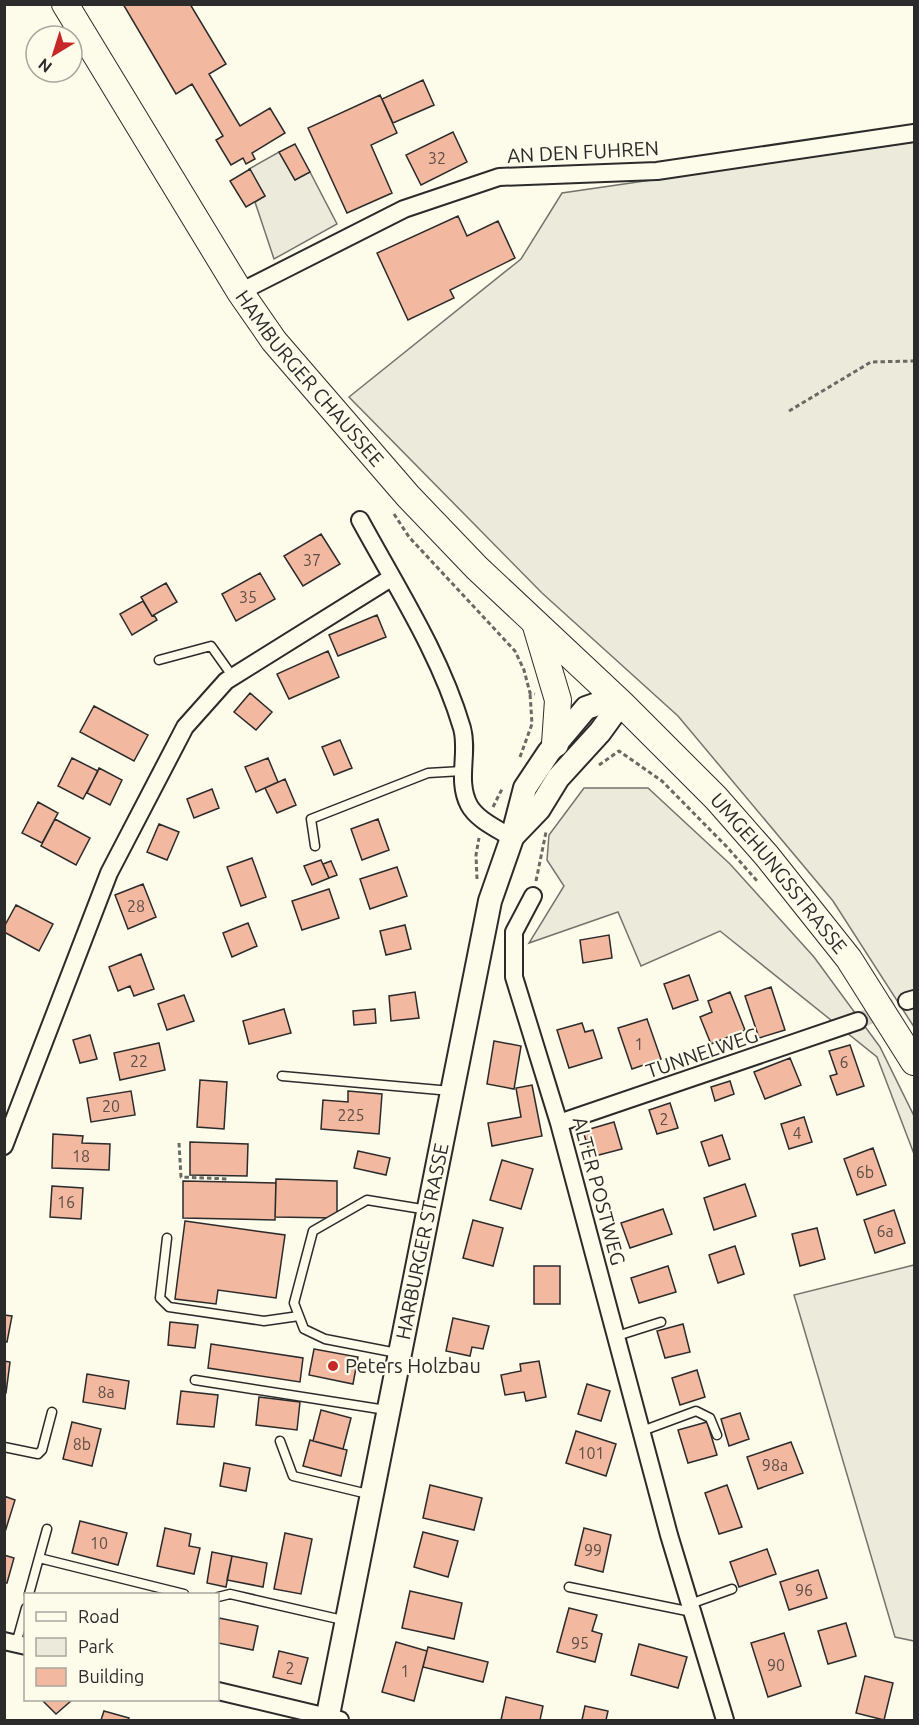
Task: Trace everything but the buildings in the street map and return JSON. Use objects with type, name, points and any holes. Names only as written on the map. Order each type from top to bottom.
[{"type":"main road","name":"HAMBURGER CHAUSSEE","points":[[65,4],[240,292],[274,341],[408,496],[535,623],[621,702]]},
{"type":"main road","points":[[535,623],[558,700],[555,744]]},
{"type":"main road","name":"UMGEHUNGSSTRASSE","points":[[621,702],[716,798],[767,856],[849,959],[915,1062]]},
{"type":"street","name":"AN DEN FUHREN","points":[[240,292],[404,209],[499,177],[657,171],[915,133]]},
{"type":"street","points":[[360,520],[428,641],[463,731],[462,782],[470,806],[486,821],[512,838]]},
{"type":"street","points":[[4,1146],[109,873],[185,727],[233,676],[391,578]]},
{"type":"street","name":"HARBURGER STRASSE","points":[[331,1719],[347,1621],[490,902],[512,838],[525,788],[555,744],[586,708],[606,701],[621,702]]},
{"type":"street","name":"HARBURGER STRASSE","points":[[512,838],[539,808],[558,778],[600,732],[621,702]]},
{"type":"street","name":"ALTER POSTWEG","points":[[533,896],[514,932],[514,976],[559,1123],[691,1608],[725,1720]]},
{"type":"street","name":"TUNNELWEG","points":[[559,1123],[858,1021]]},
{"type":"street","points":[[219,1691],[331,1719]]},
{"type":"lane","points":[[159,660],[211,646],[233,676]]},
{"type":"lane","points":[[315,846],[311,819],[428,773],[462,771]]},
{"type":"lane","points":[[282,1076],[454,1091]]},
{"type":"lane","points":[[401,1354],[325,1339],[304,1329],[294,1303],[313,1231],[368,1200],[430,1210]]},
{"type":"lane","points":[[167,1238],[159,1298],[169,1308],[264,1321],[299,1316]]},
{"type":"lane","points":[[617,1336],[661,1322]]},
{"type":"lane","points":[[195,1380],[389,1411]]},
{"type":"lane","points":[[642,1431],[696,1411],[710,1418],[717,1435]]},
{"type":"lane","points":[[4,1447],[38,1454],[42,1450],[52,1412]]},
{"type":"lane","points":[[280,1440],[292,1476],[372,1495]]},
{"type":"lane","points":[[29,1593],[47,1529]]},
{"type":"lane","points":[[39,1558],[180,1593]]},
{"type":"lane","points":[[569,1587],[691,1608],[732,1589]]},
{"type":"lane","points":[[219,1597],[230,1594],[347,1621]]},
{"type":"lane","points":[[15,1644],[24,1615]]},
{"type":"path","points":[[789,411],[871,362],[915,361]]},
{"type":"path","points":[[594,768],[619,751],[662,781],[727,847],[764,889]]},
{"type":"path","points":[[533,896],[548,824]]},
{"type":"path","points":[[179,1143],[181,1178],[228,1179]]},
{"type":"green space","points":[[914,142],[914,1027],[833,901],[678,716],[542,593],[349,397],[521,259],[562,193]]},
{"type":"green space","points":[[584,788],[648,788],[730,864],[814,957],[880,1047],[914,1116],[914,1154],[877,1057],[720,931],[641,966],[618,912],[529,943],[564,886],[547,860],[549,835]]},
{"type":"green space","points":[[914,1265],[914,1641],[895,1637],[794,1295]]},
{"type":"shaded area","points":[[279,152],[295,180],[310,172],[337,224],[274,259],[255,202],[265,196],[249,169]]},
{"type":"tunnel","points":[[858,1021],[907,1001]]},
{"type":"place","name":"Peters Holzbau","points":[[333,1366]]}]
